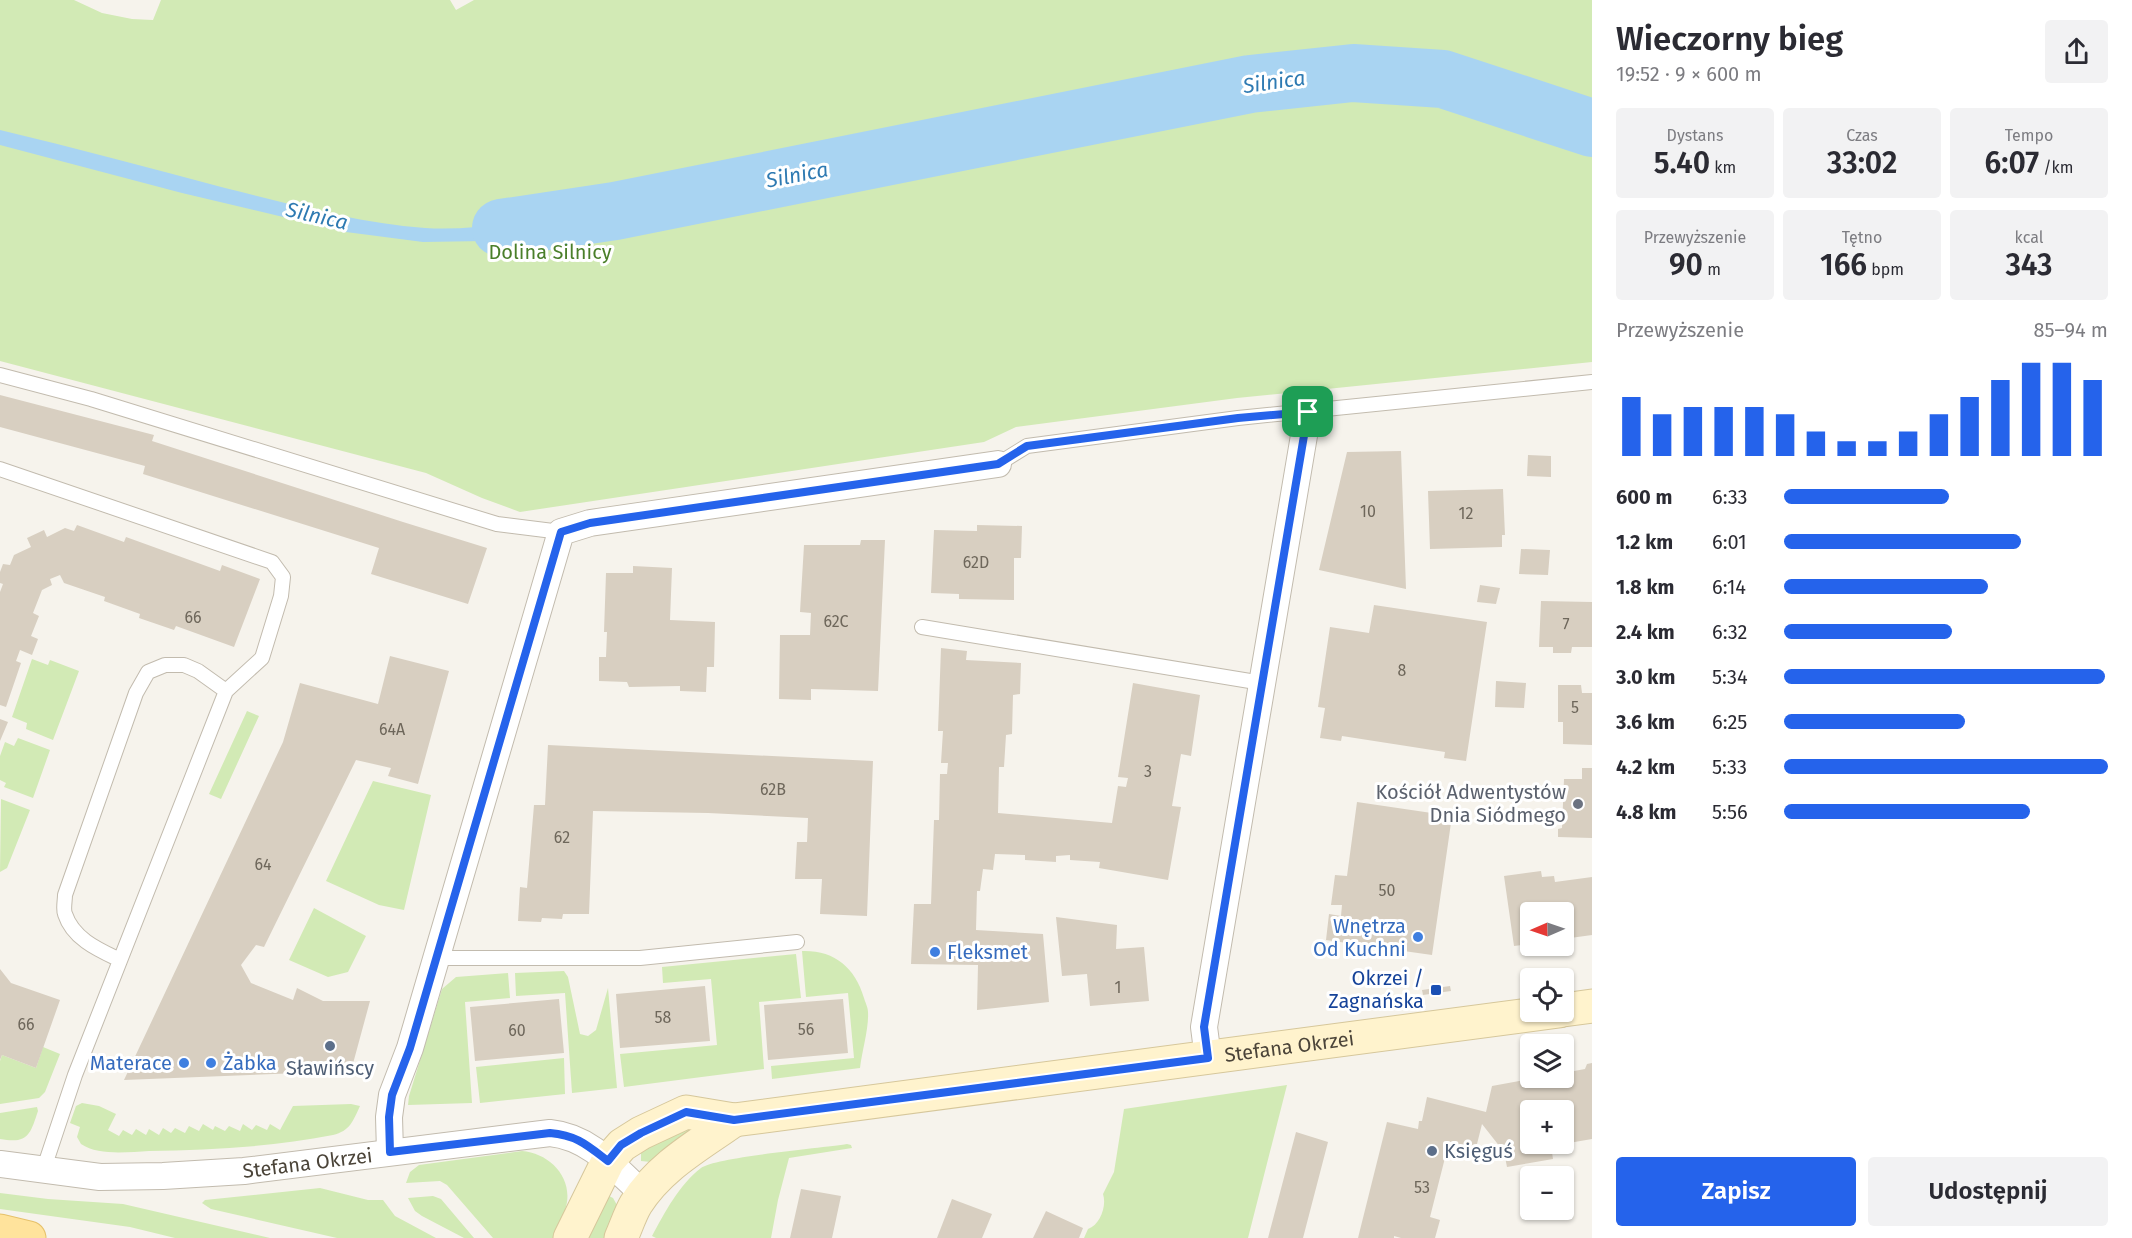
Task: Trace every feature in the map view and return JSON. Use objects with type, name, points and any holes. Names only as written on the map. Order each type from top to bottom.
[{"type":"main road","points":[[0,1231],[29,1238]]},
{"type":"street","points":[[1208,1058],[1204,1027],[1308,412]]},
{"type":"street","points":[[390,1152],[389,1117],[392,1095],[410,1048],[561,532],[590,523],[998,464]]},
{"type":"street","name":"Stefana Okrzei","points":[[1574,1009],[1592,1006]]},
{"type":"street","name":"Stefana Okrzei","points":[[570,1238],[608,1161],[621,1145],[686,1112],[734,1120],[1520,1016]]},
{"type":"street","name":"Stefana Okrzei","points":[[621,1238],[634,1206],[654,1180],[673,1162],[734,1120]]},
{"type":"street","name":"Stefana Okrzei","points":[[0,1164],[100,1177],[163,1176],[244,1171],[550,1133],[577,1138],[608,1161],[643,1194]]},
{"type":"lane","points":[[0,375],[91,399],[497,524],[561,532]]},
{"type":"lane","points":[[998,464],[1027,446],[1238,418],[1592,381]]},
{"type":"lane","points":[[0,468],[272,562],[283,577],[281,596],[262,658],[225,691],[75,1075],[43,1171]]},
{"type":"lane","points":[[922,627],[1262,683]]},
{"type":"lane","points":[[120,960],[93,948],[74,931],[64,913],[65,895],[136,693],[148,672],[165,664],[184,665],[198,670],[225,691]]},
{"type":"lane","points":[[436,958],[640,958],[797,942]]},
{"type":"green space","name":"Dolina Silnicy","points":[[0,0],[74,0],[102,13],[132,19],[153,20],[161,0],[450,0],[456,10],[474,0],[1592,0],[1592,362],[1237,398],[1016,427],[984,442],[520,512],[426,473],[0,361]]},
{"type":"green space","points":[[32,659],[48,665],[50,660],[79,671],[53,740],[26,729],[27,723],[12,717]]},
{"type":"green space","points":[[247,711],[259,716],[221,799],[209,794]]},
{"type":"green space","points":[[18,738],[50,750],[33,798],[4,787],[6,783],[0,780],[0,756],[5,742],[14,746]]},
{"type":"green space","points":[[373,781],[431,795],[404,910],[379,905],[326,881]]},
{"type":"green space","points":[[1,799],[30,810],[7,868],[0,872]]},
{"type":"green space","points":[[314,908],[366,936],[348,972],[328,977],[289,960]]},
{"type":"green space","points":[[802,951],[824,954],[842,962],[860,987],[868,1008],[868,1018],[860,1068],[772,1079],[771,1066],[854,1058],[848,993],[806,997]]},
{"type":"green space","points":[[796,954],[801,998],[759,1002],[764,1069],[624,1087],[620,1054],[717,1045],[711,979],[663,983],[662,967]]},
{"type":"green space","points":[[564,971],[568,977],[580,1034],[588,1036],[596,1030],[608,988],[617,1088],[572,1093],[565,993],[516,996],[515,973]]},
{"type":"green space","points":[[508,973],[510,998],[465,1002],[472,1103],[408,1105],[442,989],[456,977]]},
{"type":"green space","points":[[43,1047],[60,1054],[45,1092],[39,1098],[0,1104],[2,1055],[36,1068]]},
{"type":"green space","points":[[564,1058],[565,1094],[480,1103],[476,1067]]},
{"type":"green space","points":[[1287,1085],[1248,1238],[1084,1238],[1088,1229],[1096,1224],[1103,1209],[1103,1194],[1114,1172],[1124,1109]]},
{"type":"green space","points":[[82,1103],[99,1106],[116,1114],[108,1130],[119,1136],[123,1130],[132,1135],[136,1129],[146,1135],[149,1129],[159,1135],[163,1128],[171,1133],[175,1128],[185,1133],[189,1126],[199,1131],[203,1124],[213,1130],[215,1126],[225,1131],[229,1126],[240,1131],[243,1124],[252,1130],[256,1125],[267,1130],[270,1124],[280,1130],[293,1106],[351,1104],[360,1106],[347,1128],[333,1135],[241,1147],[114,1152],[96,1150],[81,1144],[77,1137],[80,1127],[70,1123],[76,1106]]},
{"type":"green space","points":[[37,1107],[35,1119],[26,1136],[17,1140],[0,1139],[0,1113]]},
{"type":"green space","points":[[699,1125],[651,1162],[641,1161],[641,1153],[661,1138]]},
{"type":"green space","points":[[847,1144],[852,1148],[789,1158],[771,1238],[656,1238],[652,1236],[679,1191],[701,1168],[727,1160]]},
{"type":"green space","points":[[522,1151],[541,1156],[549,1161],[556,1167],[565,1183],[566,1207],[553,1238],[493,1238],[447,1185],[440,1181],[406,1183],[410,1172],[419,1165]]},
{"type":"green space","points":[[320,1188],[368,1200],[383,1200],[395,1216],[436,1238],[337,1238],[211,1209],[202,1203],[205,1200]]},
{"type":"green space","points":[[0,1193],[123,1204],[270,1238],[175,1238],[130,1227],[0,1209]]},
{"type":"green space","points":[[433,1196],[441,1199],[474,1238],[464,1238],[422,1216],[415,1211],[408,1198]]},
{"type":"green space","points":[[609,1196],[617,1205],[605,1238],[585,1238],[605,1198]]},
{"type":"water","points":[[0,130],[225,188],[374,222],[425,228],[463,228],[502,224],[578,210],[581,224],[485,241],[423,242],[346,232],[182,193],[0,145]]},
{"type":"building","points":[[0,395],[154,435],[152,441],[487,548],[468,604],[371,574],[379,548],[143,474],[145,466],[0,427]]},
{"type":"building","points":[[1401,451],[1406,589],[1319,570],[1347,452]]},
{"type":"building","points":[[1528,455],[1551,456],[1551,477],[1527,476]]},
{"type":"building","points":[[1503,489],[1505,535],[1502,535],[1502,547],[1430,549],[1428,491]]},
{"type":"building","points":[[77,525],[124,542],[126,537],[220,571],[222,565],[260,579],[234,647],[176,626],[174,630],[139,618],[140,614],[104,601],[105,597],[64,583],[60,575],[50,579],[52,585],[42,590],[33,613],[39,616],[31,636],[38,639],[32,655],[20,650],[16,661],[21,663],[6,707],[0,705],[0,592],[3,584],[0,583],[0,572],[3,564],[10,565],[14,555],[31,547],[27,538],[44,530],[47,537],[65,528],[74,531]]},
{"type":"building","points":[[977,525],[1022,526],[1021,558],[1014,558],[1014,600],[959,599],[959,594],[931,593],[934,530],[977,531]]},
{"type":"building","points":[[861,540],[885,540],[878,691],[811,689],[811,700],[779,699],[780,635],[810,635],[811,613],[800,612],[804,545],[860,545]]},
{"type":"building","points":[[1521,549],[1550,550],[1548,575],[1519,574]]},
{"type":"building","points":[[633,566],[672,568],[670,620],[715,622],[714,667],[707,667],[706,692],[680,691],[680,686],[629,687],[627,682],[599,681],[599,657],[606,657],[607,632],[604,632],[606,573],[633,573]]},
{"type":"building","points":[[1480,585],[1500,588],[1496,604],[1477,602]]},
{"type":"building","points":[[1541,601],[1592,602],[1592,647],[1572,647],[1571,653],[1553,653],[1553,647],[1539,647]]},
{"type":"building","points":[[1374,605],[1487,622],[1466,761],[1444,758],[1445,752],[1342,736],[1341,741],[1320,738],[1325,708],[1318,707],[1330,627],[1369,633]]},
{"type":"building","points":[[941,648],[967,651],[966,660],[1021,663],[1020,694],[1013,695],[1012,734],[1006,735],[1004,767],[999,767],[998,813],[1112,823],[1118,786],[1126,787],[1128,778],[1118,777],[1133,683],[1200,695],[1191,756],[1181,754],[1172,806],[1181,807],[1168,880],[1099,868],[1100,862],[1070,860],[1070,855],[1056,856],[1056,862],[1025,860],[1025,855],[995,854],[993,870],[983,869],[980,891],[977,891],[976,930],[1043,934],[1049,1002],[977,1010],[978,965],[911,964],[914,904],[931,904],[934,820],[939,820],[940,774],[947,774],[948,763],[941,763],[943,731],[938,731]]},
{"type":"building","points":[[390,656],[449,671],[418,784],[388,776],[391,768],[356,760],[264,947],[256,945],[241,965],[251,983],[293,1000],[297,988],[323,1001],[370,1001],[351,1071],[124,1080],[283,742],[300,683],[378,704]]},
{"type":"building","points":[[1496,681],[1526,683],[1524,708],[1495,707]]},
{"type":"building","points":[[1558,685],[1581,685],[1582,693],[1592,693],[1592,745],[1563,744],[1563,722],[1558,722]]},
{"type":"building","points":[[0,719],[8,722],[0,741]]},
{"type":"building","points":[[548,745],[873,761],[867,916],[820,914],[822,879],[795,879],[797,842],[807,842],[808,818],[593,811],[589,914],[563,914],[562,919],[542,918],[541,922],[518,921],[520,887],[527,888],[534,805],[545,805]]},
{"type":"building","name":"Kościół Adwentystów Dnia Siódmego","points":[[1582,768],[1592,768],[1592,838],[1558,837],[1558,829],[1562,828],[1564,779],[1582,779]]},
{"type":"building","points":[[1357,802],[1452,816],[1432,955],[1326,940],[1329,914],[1341,916],[1342,905],[1331,905],[1335,875],[1347,876]]},
{"type":"building","points":[[1541,871],[1542,877],[1554,876],[1555,882],[1592,877],[1592,935],[1574,937],[1574,902],[1520,902],[1520,945],[1514,946],[1504,876]]},
{"type":"building","points":[[1056,917],[1117,925],[1116,949],[1144,947],[1149,1001],[1090,1006],[1087,974],[1062,976]]},
{"type":"building","points":[[0,969],[11,983],[60,1000],[36,1068],[2,1055],[0,1060]]},
{"type":"building","points":[[705,986],[710,1041],[620,1048],[616,994]]},
{"type":"building","points":[[1450,986],[1451,991],[1423,995],[1422,990]]},
{"type":"building","points":[[559,999],[564,1053],[475,1061],[470,1007]]},
{"type":"building","points":[[843,999],[848,1053],[768,1060],[764,1005]]},
{"type":"building","points":[[1592,1063],[1592,1139],[1574,1142],[1574,1100],[1520,1100],[1520,1154],[1552,1154],[1553,1159],[1507,1167],[1504,1152],[1482,1124],[1474,1156],[1447,1150],[1430,1217],[1440,1220],[1435,1238],[1394,1236],[1394,1238],[1358,1238],[1387,1122],[1418,1129],[1427,1097],[1486,1112],[1492,1086],[1520,1081],[1520,1088],[1574,1088],[1574,1071],[1585,1069],[1587,1064]]},
{"type":"building","points":[[1296,1132],[1328,1142],[1303,1238],[1268,1238]]},
{"type":"building","points":[[801,1189],[841,1196],[832,1238],[790,1238]]},
{"type":"building","points":[[952,1199],[992,1214],[982,1238],[937,1238]]},
{"type":"building","points":[[1046,1211],[1083,1228],[1079,1238],[1033,1238]]},
{"type":"waterway","name":"Silnica","points":[[501,228],[615,211],[1250,84],[1353,73],[1443,79],[1592,128]]},
{"type":"place","name":"Kościół Adwentystów Dnia Siódmego","points":[[1578,804]]},
{"type":"place","name":"Wnętrza Od Kuchni","points":[[1418,937]]},
{"type":"place","name":"Fleksmet","points":[[935,952]]},
{"type":"place","name":"Okrzei / Zagnańska","points":[[1436,990]]},
{"type":"place","name":"Sławińscy","points":[[330,1046]]},
{"type":"place","name":"Materace","points":[[184,1063]]},
{"type":"place","name":"Żabka","points":[[211,1063]]},
{"type":"place","name":"Księguś","points":[[1432,1151]]},
{"type":"route","points":[[1308,412],[1204,1027],[1208,1058],[734,1120],[686,1112],[621,1145],[608,1161],[577,1138],[550,1133],[390,1152],[389,1117],[392,1095],[410,1048],[561,532],[590,523],[998,464],[1027,446],[1238,418],[1308,412]]}]
